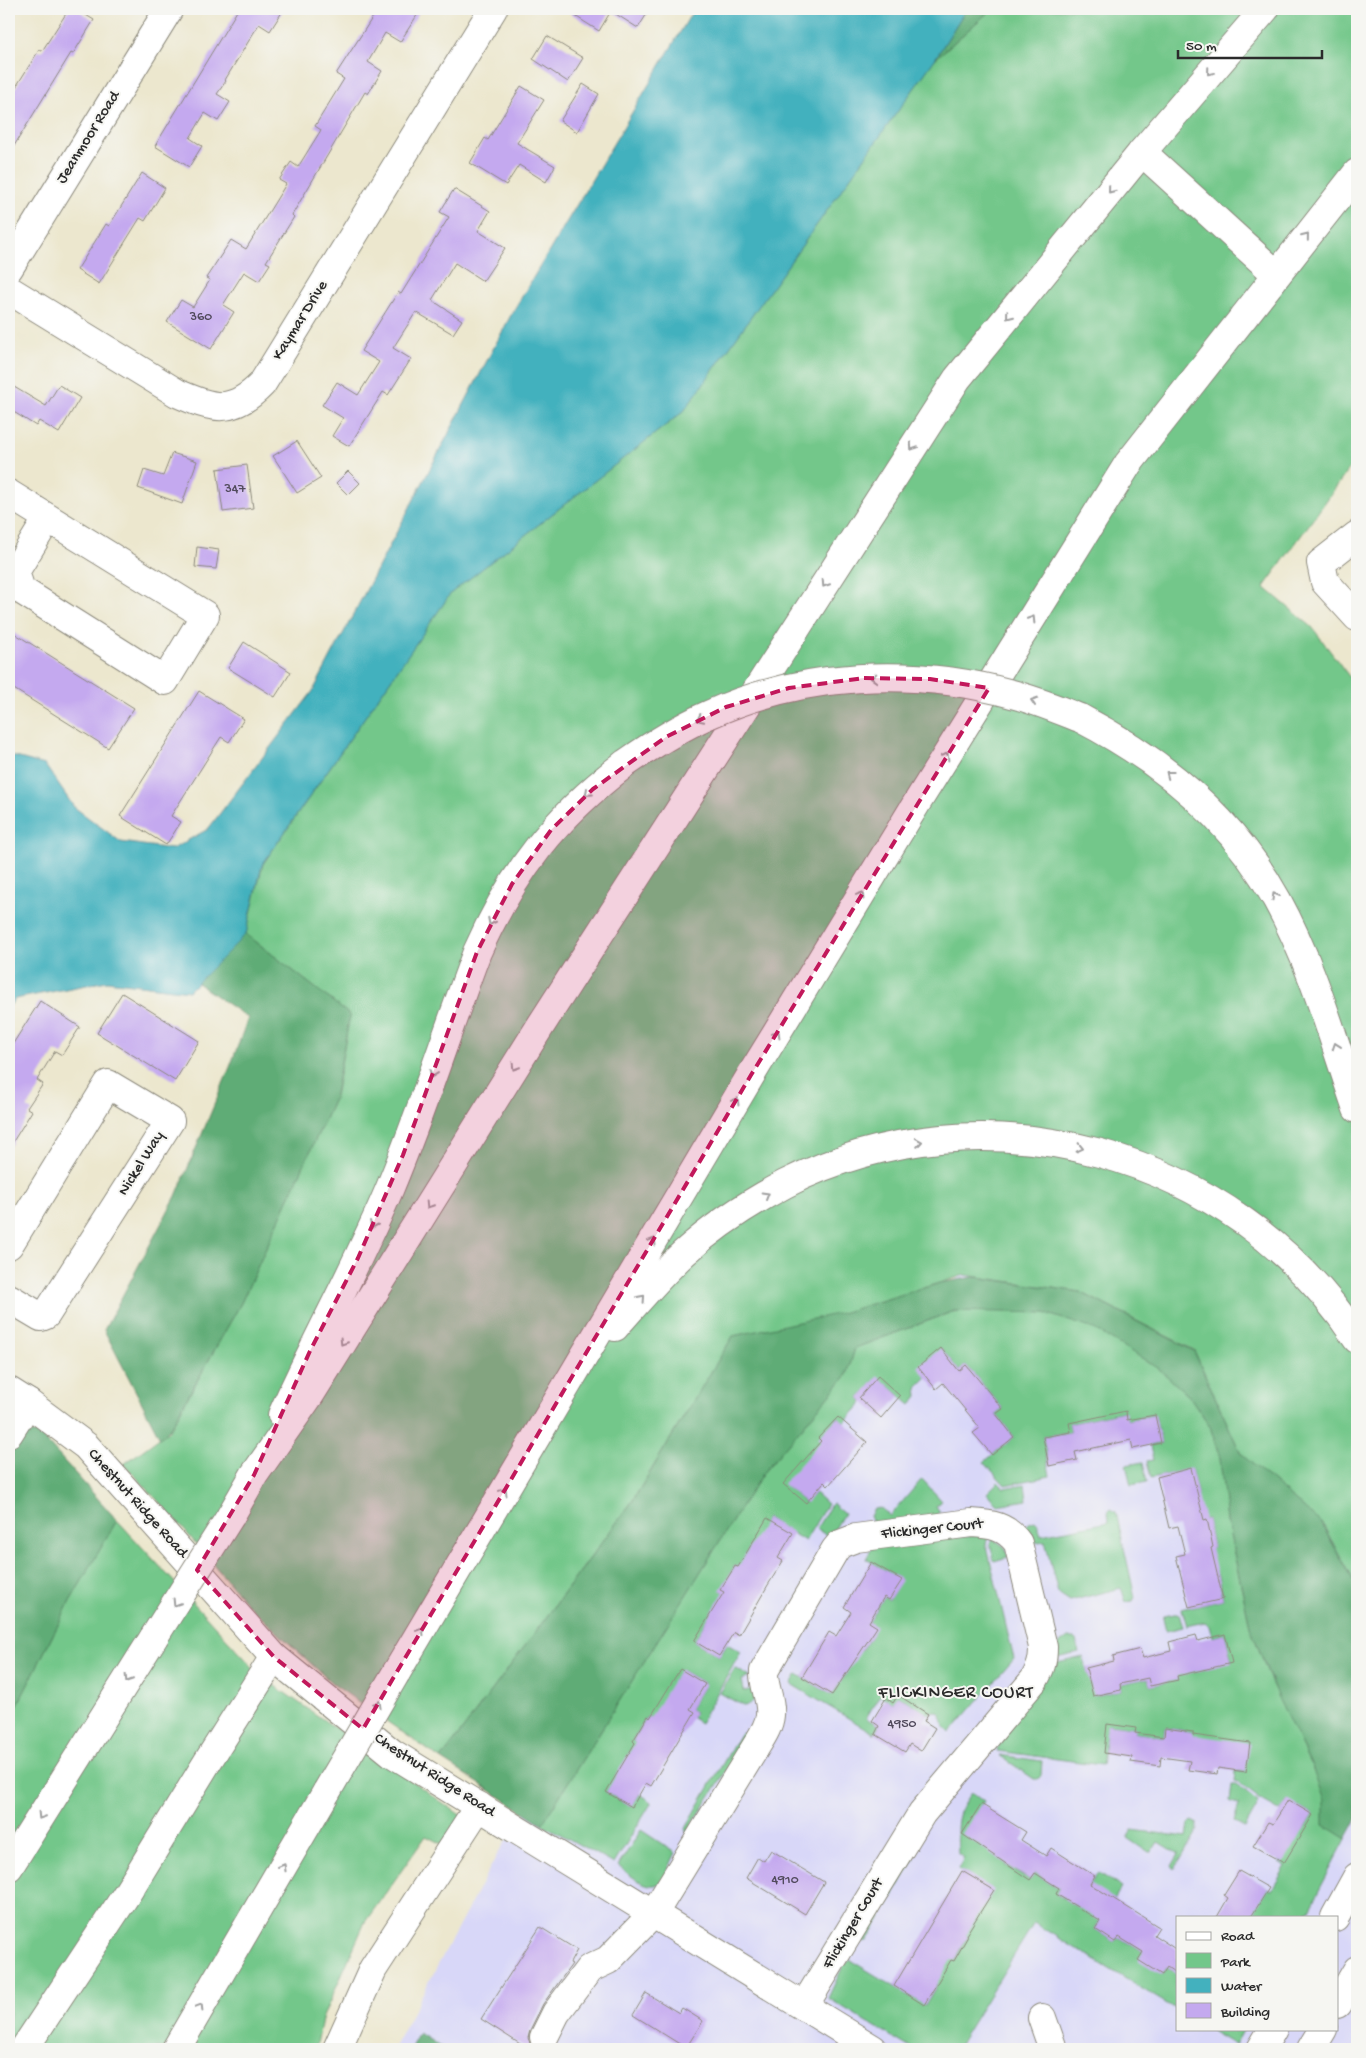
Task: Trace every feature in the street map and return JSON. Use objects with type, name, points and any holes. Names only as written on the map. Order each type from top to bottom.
[{"type":"main road","name":"Jeanmoor Road","points":[[9,268],[169,9]]},
{"type":"main road","name":"Kaymar Drive","points":[[9,290],[177,394],[204,405],[220,407],[237,403],[251,396],[262,384],[493,9]]},
{"type":"main road","points":[[9,1867],[230,1517],[254,1475],[310,1395],[541,1025],[957,379],[1142,152],[1265,9]]},
{"type":"main road","points":[[1142,152],[1276,274]]},
{"type":"main road","points":[[176,2049],[574,1373],[883,859],[1128,464],[1357,172]]},
{"type":"main road","points":[[9,494],[205,614],[164,681],[21,590],[15,572],[48,518]]},
{"type":"main road","points":[[1357,535],[1321,563],[1324,582],[1357,617]]},
{"type":"main road","points":[[254,1475],[310,1351],[358,1258],[389,1189],[477,952],[494,916],[516,878],[551,830],[592,789],[626,762],[680,729],[735,704],[789,688],[864,678],[930,679],[982,686],[1048,705],[1080,718],[1141,753],[1177,780],[1216,816],[1251,859],[1277,899],[1312,977],[1357,1109]]},
{"type":"main road","name":"Nickel Way","points":[[9,1245],[108,1084],[170,1121],[46,1315],[41,1317],[9,1298]]},
{"type":"main road","points":[[574,1373],[683,1254],[758,1199],[801,1176],[837,1162],[890,1147],[962,1137],[1026,1139],[1080,1148],[1151,1170],[1197,1191],[1247,1222],[1293,1260],[1320,1287],[1357,1339]]},
{"type":"main road","points":[[9,1433],[18,1397]]},
{"type":"main road","name":"Chestnut Ridge Road","points":[[18,1397],[86,1446],[274,1657],[392,1753],[872,2049]]},
{"type":"main road","name":"Flickinger Court","points":[[654,1913],[767,1726],[770,1714],[764,1672],[840,1544],[856,1538],[971,1523],[1001,1527],[1012,1534],[1018,1543],[1043,1647],[1043,1661],[1040,1670],[1034,1680],[922,1813],[804,2006]]},
{"type":"main road","points":[[24,2049],[126,1895],[274,1657]]},
{"type":"main road","points":[[337,2049],[373,1970],[478,1806]]},
{"type":"main road","points":[[1337,1916],[1357,1877]]},
{"type":"main road","points":[[544,2037],[556,2012],[589,1969],[608,1960],[654,1913]]},
{"type":"main road","points":[[1338,2002],[1357,1970]]},
{"type":"main road","points":[[1042,2018],[1053,2049]]},
{"type":"main road","points":[[1261,2049],[1272,2030]]},
{"type":"main road","points":[[1311,2049],[1322,2030]]},
{"type":"highlighted area","points":[[864,678],[930,679],[989,688],[751,1075],[363,1729],[274,1657],[197,1570],[254,1475],[310,1351],[358,1258],[403,1155],[477,952],[512,884],[551,830],[593,789],[666,737],[726,707],[789,688]]},
{"type":"shaded area","points":[[967,1274],[1080,1292],[1192,1350],[1357,1454],[1357,2049],[393,2049],[498,1853],[833,1338]]},
{"type":"green space","points":[[966,9],[992,9],[935,59]]},
{"type":"green space","points":[[992,9],[1357,9],[1357,458],[1264,587],[1312,627],[1357,687],[1357,1586],[1323,1525],[1241,1454],[1194,1350],[1080,1292],[965,1275],[829,1317],[733,1336],[631,1503],[441,1759],[333,1684],[249,1606],[174,1518],[124,1464],[169,1431],[241,1303],[335,1097],[350,1015],[246,934],[263,864],[451,593],[684,411],[935,59]]},
{"type":"green space","points":[[246,934],[350,1015],[334,1099],[241,1303],[170,1428],[160,1438],[104,1330],[176,1196],[230,1067],[248,1018],[197,983]]},
{"type":"green space","points":[[974,1277],[1080,1292],[1194,1351],[1241,1454],[1321,1523],[1357,1587],[1357,1819],[1346,1839],[1324,1825],[1324,1802],[1312,1767],[1278,1698],[1250,1626],[1227,1521],[1220,1458],[1210,1426],[1190,1397],[1158,1368],[1094,1329],[1045,1313],[954,1311],[855,1348],[847,1375],[762,1474],[542,1824],[441,1759],[632,1502],[733,1336],[841,1313],[940,1283]]},
{"type":"green space","points":[[997,1309],[1045,1313],[1091,1327],[1157,1367],[1190,1397],[1210,1426],[1220,1458],[1227,1522],[1250,1626],[1271,1682],[1346,1839],[1306,1916],[1251,1916],[1264,1886],[1272,1890],[1286,1866],[1279,1861],[1294,1837],[1298,1839],[1313,1815],[1288,1800],[1281,1811],[1235,1782],[1236,1771],[1246,1772],[1192,1741],[1193,1732],[1165,1728],[1164,1737],[1135,1733],[1135,1728],[1108,1724],[1102,1765],[997,1751],[999,1742],[1053,1664],[1083,1657],[1094,1696],[1121,1690],[1120,1684],[1148,1678],[1150,1686],[1177,1680],[1176,1671],[1205,1669],[1232,1662],[1225,1634],[1213,1637],[1210,1626],[1205,1622],[1187,1626],[1182,1609],[1223,1599],[1218,1576],[1205,1549],[1213,1547],[1207,1519],[1198,1521],[1197,1492],[1191,1469],[1151,1478],[1147,1461],[1153,1460],[1150,1446],[1161,1443],[1155,1415],[1127,1420],[1125,1411],[1069,1423],[1071,1432],[1043,1437],[1050,1476],[1005,1485],[984,1462],[1014,1437],[996,1414],[1003,1409],[966,1365],[959,1371],[941,1348],[927,1377],[917,1387],[918,1396],[911,1405],[878,1377],[859,1398],[863,1402],[844,1423],[838,1417],[819,1438],[825,1445],[784,1484],[805,1503],[815,1493],[827,1504],[805,1541],[767,1518],[743,1570],[735,1566],[721,1590],[728,1595],[709,1617],[694,1641],[719,1656],[727,1644],[741,1652],[700,1723],[692,1718],[695,1712],[690,1709],[705,1684],[680,1669],[655,1721],[647,1717],[633,1741],[640,1746],[606,1792],[631,1807],[640,1794],[652,1802],[614,1864],[542,1824],[762,1474],[847,1375],[855,1348],[952,1312]]},
{"type":"green space","points":[[39,1433],[117,1520],[69,1603],[9,1722],[9,1436]]},
{"type":"green space","points":[[1143,1462],[1147,1482],[1131,1485],[1126,1465]]},
{"type":"green space","points":[[922,1479],[942,1501],[936,1506],[940,1512],[933,1518],[873,1523],[870,1516],[874,1509],[881,1508],[890,1516]]},
{"type":"green space","points":[[998,1482],[1004,1488],[1025,1484],[1027,1500],[997,1505],[987,1493]]},
{"type":"green space","points":[[832,1503],[844,1513],[832,1534],[828,1536],[816,1529]]},
{"type":"green space","points":[[1111,1509],[1116,1512],[1135,1597],[1133,1601],[1126,1602],[1121,1588],[1070,1601],[1058,1593],[1045,1541],[1031,1543],[1028,1540],[1026,1527],[1029,1523],[1035,1521],[1038,1524],[1041,1535],[1109,1522],[1108,1512]]},
{"type":"green space","points":[[117,1520],[262,1677],[469,1821],[451,1849],[426,1836],[365,1922],[322,2019],[316,2049],[9,2049],[9,1722],[69,1603]]},
{"type":"green space","points":[[980,1535],[988,1536],[986,1543],[1014,1659],[950,1733],[944,1726],[940,1713],[933,1711],[928,1714],[898,1695],[893,1703],[880,1695],[866,1718],[879,1726],[875,1734],[791,1684],[797,1674],[832,1695],[845,1675],[854,1647],[862,1651],[876,1627],[869,1622],[884,1597],[889,1600],[901,1580],[866,1559],[873,1546]]},
{"type":"green space","points":[[992,1538],[1005,1547],[1008,1557],[994,1561],[990,1543]]},
{"type":"green space","points":[[1179,1613],[1183,1627],[1166,1631],[1164,1616]]},
{"type":"green space","points":[[1068,1638],[1076,1640],[1079,1653],[1053,1659],[1056,1647]]},
{"type":"green space","points":[[735,1668],[750,1677],[742,1680],[744,1691],[755,1689],[756,1698],[750,1705],[743,1706],[720,1693]]},
{"type":"green space","points":[[743,1732],[747,1735],[747,1738],[687,1833],[685,1829],[740,1734]]},
{"type":"green space","points":[[999,1755],[1042,1761],[1041,1775],[1038,1779],[1034,1779]]},
{"type":"green space","points":[[1232,1785],[1237,1785],[1259,1803],[1245,1828],[1234,1821],[1239,1805],[1230,1801]]},
{"type":"green space","points":[[971,1792],[984,1801],[963,1834],[1010,1857],[1006,1865],[1030,1880],[1035,1873],[1059,1888],[1056,1894],[1076,1906],[1098,1872],[1122,1888],[1095,1929],[1115,1942],[1119,1937],[1143,1952],[1162,1975],[1167,1967],[1176,1973],[1176,2009],[1034,1923],[956,2049],[912,2049],[828,1998],[843,1966],[850,1960],[925,2005],[937,1985],[931,1981],[946,1956],[954,1961],[968,1937],[961,1932],[993,1890],[958,1869],[964,1858],[958,1854],[957,1835],[959,1815]]},
{"type":"green space","points":[[1192,1821],[1197,1823],[1198,1830],[1175,1869],[1172,1866],[1179,1854],[1159,1842],[1152,1853],[1149,1853],[1127,1838],[1132,1830],[1187,1837],[1189,1824]]},
{"type":"green space","points":[[641,1830],[676,1853],[663,1879],[656,1885],[645,1884],[639,1881],[618,1866]]},
{"type":"green space","points":[[910,1855],[914,1857],[914,1860],[867,1941],[862,1942],[860,1940]]},
{"type":"green space","points":[[1210,2030],[1243,2030],[1235,2045]]},
{"type":"green space","points":[[419,2033],[444,2049],[410,2049]]},
{"type":"water","points":[[694,9],[966,9],[935,59],[684,411],[451,593],[262,865],[246,934],[189,991],[107,981],[15,999],[9,1007],[9,755],[45,765],[74,807],[121,842],[172,849],[208,829],[313,691],[512,313]]},
{"type":"building","points":[[69,9],[76,9],[94,20],[73,54],[71,53],[9,154],[9,98],[39,50],[42,51]]},
{"type":"building","points":[[235,9],[284,9],[270,31],[259,24],[225,80],[217,94],[230,102],[218,121],[205,113],[190,138],[202,146],[189,167],[155,146],[237,11]]},
{"type":"building","points":[[378,9],[421,9],[400,42],[385,33],[368,62],[382,71],[368,94],[365,92],[292,215],[294,217],[266,262],[270,264],[259,281],[244,272],[223,305],[234,312],[211,349],[167,322],[181,300],[193,307],[210,280],[206,278],[231,240],[246,249],[286,184],[279,180],[291,162],[298,167],[321,130],[315,126],[344,79],[336,74]]},
{"type":"building","points":[[564,9],[650,9],[638,28],[611,11],[599,31]]},
{"type":"building","points":[[547,36],[583,58],[568,82],[533,59]]},
{"type":"building","points":[[583,84],[599,94],[577,132],[560,121]]},
{"type":"building","points":[[521,86],[544,100],[517,143],[555,166],[546,182],[519,165],[506,185],[470,163],[485,138],[488,140]]},
{"type":"building","points":[[142,173],[165,188],[145,221],[140,218],[99,284],[77,270],[106,224],[109,226]]},
{"type":"building","points":[[454,189],[490,211],[478,231],[505,248],[483,281],[455,263],[432,300],[462,320],[453,334],[416,312],[393,348],[411,359],[388,395],[383,392],[349,446],[332,436],[343,418],[322,405],[337,382],[358,395],[379,362],[361,351],[398,292],[401,294],[449,217],[440,212]]},
{"type":"building","points":[[9,384],[46,406],[59,385],[80,398],[59,433],[39,421],[36,426],[9,409]]},
{"type":"building","points":[[297,441],[321,478],[297,493],[273,456]]},
{"type":"building","points":[[172,453],[197,461],[182,504],[138,488],[144,470],[163,476]]},
{"type":"building","points":[[247,465],[253,508],[223,512],[217,469]]},
{"type":"building","points":[[348,471],[360,483],[348,495],[336,483]]},
{"type":"building","points":[[197,547],[219,550],[216,569],[195,567]]},
{"type":"building","points":[[9,630],[134,708],[108,748],[9,686]]},
{"type":"building","points":[[244,642],[291,672],[275,697],[228,668]]},
{"type":"building","points":[[199,691],[244,719],[229,742],[221,737],[171,816],[181,822],[166,845],[120,816]]},
{"type":"building","points":[[122,993],[199,1041],[175,1081],[97,1033]]},
{"type":"building","points":[[40,1001],[80,1027],[62,1055],[55,1051],[37,1080],[43,1084],[27,1108],[32,1111],[9,1148],[9,1050]]},
{"type":"building","points":[[941,1348],[959,1371],[966,1365],[1003,1409],[996,1414],[1014,1437],[992,1455],[973,1433],[980,1428],[943,1383],[936,1389],[918,1367]]},
{"type":"building","points":[[878,1376],[900,1396],[881,1418],[859,1398]]},
{"type":"building","points":[[1126,1411],[1127,1420],[1155,1415],[1161,1443],[1133,1449],[1131,1440],[1075,1452],[1077,1460],[1049,1466],[1043,1437],[1071,1432],[1069,1423]]},
{"type":"building","points":[[838,1417],[867,1442],[828,1486],[824,1482],[806,1503],[783,1484],[821,1441],[818,1438]]},
{"type":"building","points":[[1191,1468],[1204,1520],[1207,1519],[1213,1547],[1211,1548],[1223,1599],[1189,1607],[1176,1556],[1185,1554],[1178,1526],[1169,1528],[1157,1477]]},
{"type":"building","points":[[767,1518],[793,1533],[778,1558],[783,1561],[739,1635],[734,1632],[719,1656],[694,1641],[724,1592],[720,1590],[735,1566],[738,1567]]},
{"type":"building","points":[[871,1562],[902,1580],[889,1600],[884,1597],[869,1622],[877,1627],[832,1695],[802,1677],[829,1632],[836,1636],[851,1612],[844,1607]]},
{"type":"building","points":[[1225,1634],[1232,1663],[1177,1676],[1178,1680],[1150,1686],[1148,1678],[1120,1684],[1121,1690],[1093,1696],[1086,1668],[1114,1661],[1113,1656],[1140,1649],[1143,1658],[1171,1651],[1169,1642],[1196,1635],[1198,1641]]},
{"type":"building","points":[[680,1669],[705,1684],[690,1709],[695,1712],[651,1786],[646,1783],[632,1807],[606,1792],[635,1743],[633,1741],[648,1716],[650,1718]]},
{"type":"building","points":[[898,1695],[928,1714],[924,1721],[935,1728],[921,1751],[910,1744],[905,1752],[875,1734],[879,1726],[872,1721],[886,1698],[893,1703]]},
{"type":"building","points":[[1107,1724],[1136,1728],[1135,1733],[1164,1737],[1165,1728],[1193,1732],[1193,1735],[1250,1743],[1246,1772],[1218,1768],[1217,1774],[1188,1770],[1190,1761],[1161,1757],[1160,1766],[1131,1762],[1132,1757],[1104,1753]]},
{"type":"building","points":[[1288,1800],[1313,1815],[1284,1863],[1253,1846],[1268,1822],[1273,1824]]},
{"type":"building","points":[[981,1804],[1026,1832],[1021,1840],[1046,1856],[1051,1848],[1095,1876],[1090,1884],[1159,1927],[1154,1935],[1176,1949],[1176,1973],[1167,1967],[1162,1975],[1138,1960],[1143,1952],[1119,1937],[1115,1942],[1095,1929],[1100,1921],[1056,1894],[1059,1888],[1035,1873],[1030,1880],[962,1834]]},
{"type":"building","points":[[771,1850],[824,1882],[805,1914],[746,1878],[758,1857],[764,1861]]},
{"type":"building","points":[[962,1871],[994,1890],[966,1935],[968,1936],[954,1961],[951,1960],[924,2005],[894,1986]]},
{"type":"building","points":[[1239,1871],[1269,1888],[1252,1916],[1218,1916],[1228,1898],[1224,1895]]},
{"type":"building","points":[[540,1927],[577,1950],[570,1963],[572,1964],[543,2004],[530,2030],[528,2038],[535,2049],[528,2049],[481,2019]]},
{"type":"building","points":[[646,1993],[679,2013],[682,2008],[703,2021],[686,2048],[633,2015]]},
{"type":"district","name":"FLICKINGER COURT","points":[[956,1693]]}]
